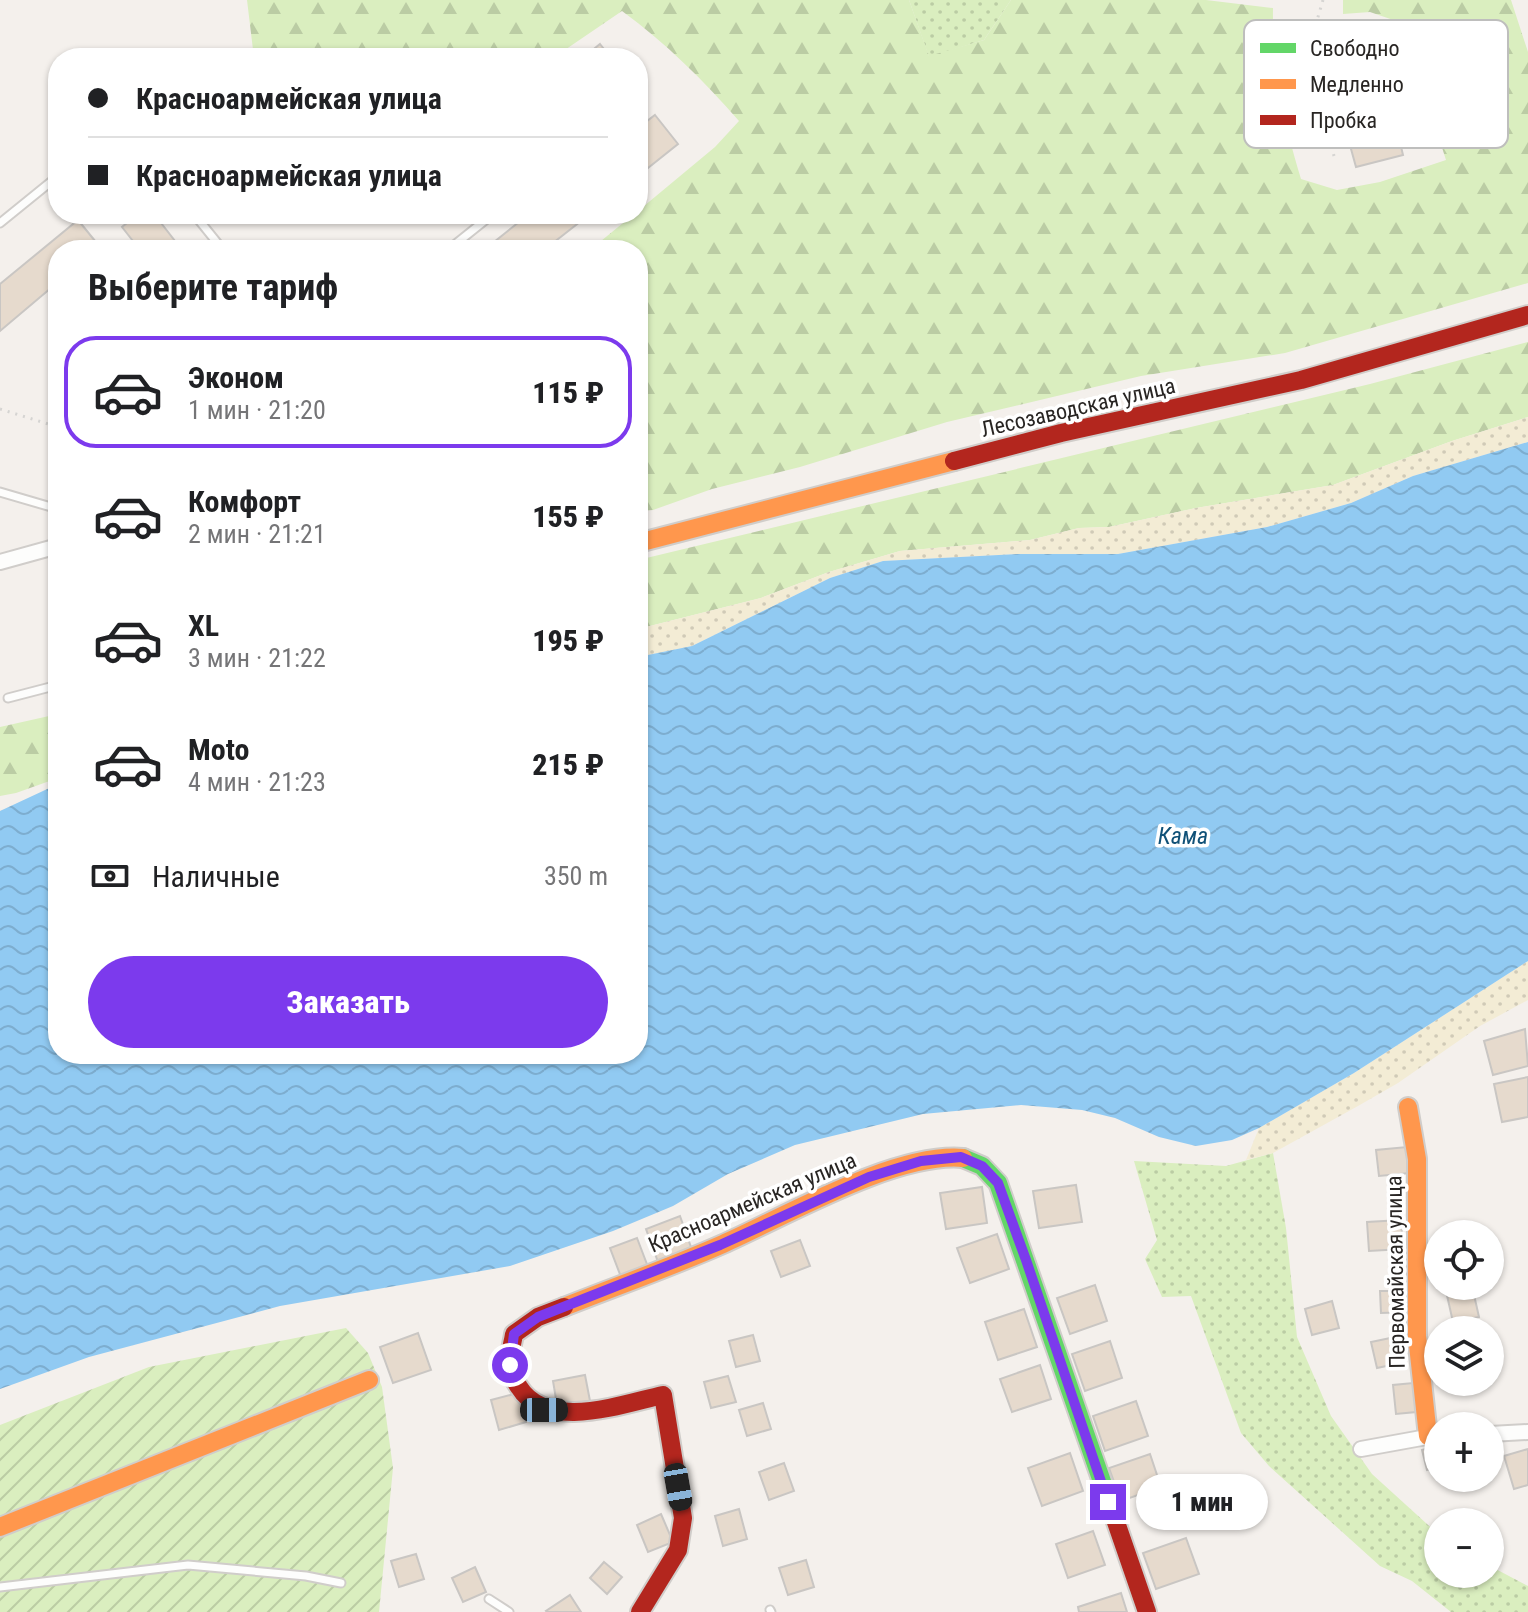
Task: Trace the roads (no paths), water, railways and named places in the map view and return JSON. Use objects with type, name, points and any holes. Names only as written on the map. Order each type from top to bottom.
[{"type":"street","name":"Лесозаводская улица","points":[[648,540],[1061,433],[1301,380],[1528,315]]},
{"type":"street","points":[[0,562],[48,549]]},
{"type":"street","name":"Первомайская улица","points":[[1408,1107],[1417,1159],[1417,1336],[1429,1412]]},
{"type":"street","name":"Красноармейская улица","points":[[640,1612],[678,1550],[683,1518],[663,1395],[580,1410],[544,1410],[532,1403],[519,1388],[510,1365],[514,1334],[538,1317],[720,1245],[869,1177],[921,1161],[961,1157],[982,1166],[998,1183],[1147,1612]]},
{"type":"street","points":[[0,1527],[369,1380]]},
{"type":"street","points":[[1504,1433],[1528,1432]]},
{"type":"street","name":"Первомайская улица","points":[[1361,1449],[1424,1438]]},
{"type":"lane","points":[[0,223],[48,184]]},
{"type":"lane","points":[[202,224],[215,240]]},
{"type":"lane","points":[[460,240],[480,224]]},
{"type":"lane","points":[[0,492],[48,506]]},
{"type":"lane","points":[[8,698],[48,688]]},
{"type":"lane","points":[[0,1587],[188,1565],[306,1576],[341,1583]]},
{"type":"lane","points":[[489,1599],[509,1612]]},
{"type":"water","name":"Кама","points":[[1528,442],[1528,961],[1354,1073],[1259,1128],[1232,1140],[1196,1146],[1159,1137],[1115,1118],[1082,1110],[1021,1105],[923,1114],[795,1145],[728,1174],[673,1206],[613,1231],[510,1266],[280,1306],[89,1357],[0,1389],[0,811],[48,789],[48,1064],[648,1064],[648,655],[692,646],[830,578],[883,561],[1018,554],[1118,554],[1267,527],[1351,503],[1413,476]]}]
